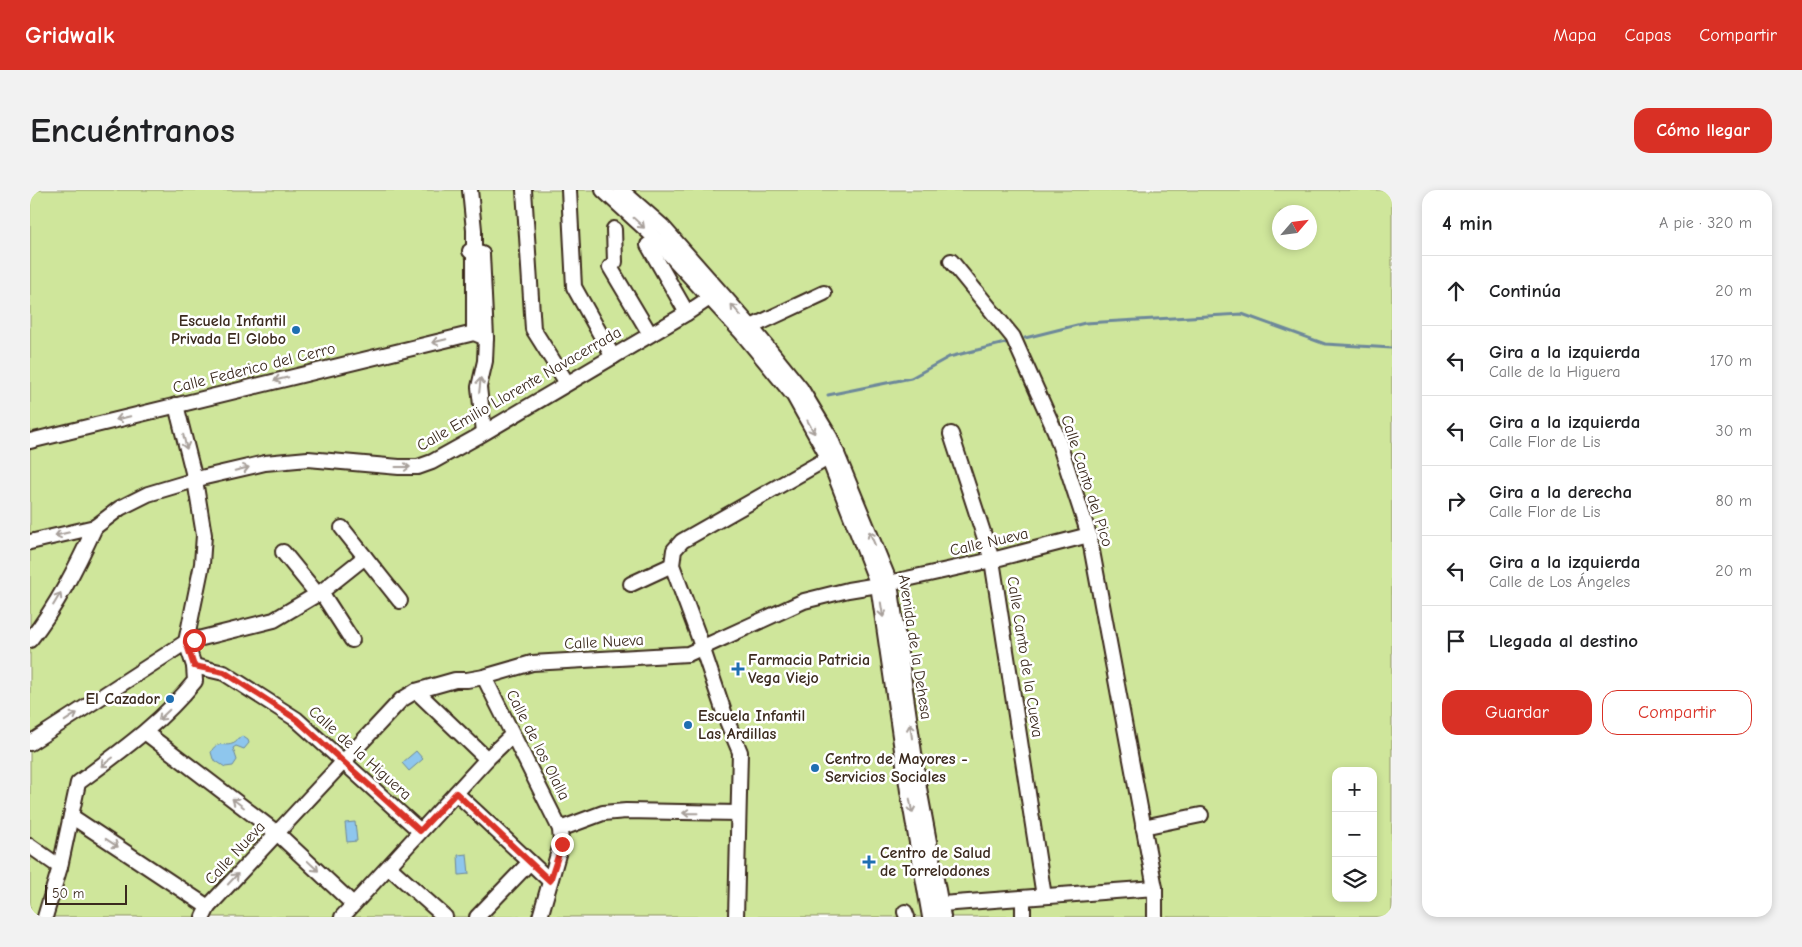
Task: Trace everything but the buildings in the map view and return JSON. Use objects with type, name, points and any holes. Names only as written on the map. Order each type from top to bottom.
[{"type":"street","points":[[470,190],[474,230],[471,251],[482,254],[480,335],[485,361],[479,387],[484,432]]},
{"type":"street","points":[[524,190],[533,328],[566,383]]},
{"type":"street","points":[[569,190],[574,287],[613,357]]},
{"type":"street","name":"Avenida de la Dehesa","points":[[604,190],[714,293]]},
{"type":"street","name":"Avenida de la Dehesa","points":[[622,190],[662,226],[714,293],[747,330],[833,455],[884,584],[942,911]]},
{"type":"street","points":[[614,228],[615,262],[610,267],[650,334]]},
{"type":"street","points":[[648,245],[687,313]]},
{"type":"street","name":"Calle Canto del Pico","points":[[951,262],[1013,337],[1055,430],[1089,535],[1155,888],[1155,917]]},
{"type":"street","name":"Calle Emilio Llorente Navacerrada","points":[[95,527],[120,508],[148,494],[194,480],[265,463],[308,460],[418,467],[432,462],[687,313],[714,293]]},
{"type":"street","points":[[747,330],[824,293]]},
{"type":"street","name":"Calle Federico del Cerro","points":[[30,441],[176,404],[480,335]]},
{"type":"street","points":[[44,917],[60,868],[78,783],[146,733],[179,701],[195,681],[194,666],[186,642],[202,564],[204,535],[194,480],[176,404]]},
{"type":"street","name":"Calle Canto de la Cueva","points":[[951,434],[992,560],[1043,890]]},
{"type":"street","points":[[736,917],[740,752],[672,565],[674,550],[682,541],[833,455]]},
{"type":"street","points":[[30,542],[95,527]]},
{"type":"street","points":[[30,640],[41,626],[76,567],[95,527]]},
{"type":"street","points":[[342,528],[400,602]]},
{"type":"street","name":"Calle Nueva","points":[[206,912],[401,700],[416,691],[456,680],[484,677],[532,663],[688,654],[804,601],[992,560],[1089,535]]},
{"type":"street","points":[[283,552],[320,593],[352,640]]},
{"type":"street","points":[[30,743],[186,642],[274,620],[320,593],[365,557]]},
{"type":"street","points":[[631,584],[672,565]]},
{"type":"street","name":"Avenida de la Dehesa","points":[[884,584],[908,791],[930,917]]},
{"type":"street","name":"Calle de la Higuera","points":[[194,666],[224,672],[296,719],[420,831]]},
{"type":"street","name":"Calle de los Olalla","points":[[484,677],[560,829]]},
{"type":"street","points":[[416,691],[487,759]]},
{"type":"street","points":[[146,733],[277,833],[353,904]]},
{"type":"street","points":[[342,917],[512,734]]},
{"type":"street","points":[[456,793],[550,881]]},
{"type":"street","points":[[540,917],[562,844],[560,829],[603,813],[626,811],[738,813]]},
{"type":"street","points":[[1144,827],[1201,815]]},
{"type":"street","points":[[71,816],[206,912]]},
{"type":"street","points":[[30,846],[60,868]]},
{"type":"street","points":[[477,917],[530,862]]},
{"type":"street","points":[[389,867],[444,917]]},
{"type":"street","points":[[942,911],[1023,898],[1155,888]]},
{"type":"street","points":[[1023,898],[1023,917]]},
{"type":"green space","points":[[30,190],[1392,190],[1392,917],[30,917]]},
{"type":"water","points":[[242,736],[249,743],[244,749],[236,746],[233,748],[237,760],[233,766],[225,767],[213,759],[211,752],[213,748],[218,745],[234,743]]},
{"type":"water","points":[[416,751],[423,759],[409,771],[402,763]]},
{"type":"water","points":[[355,822],[357,841],[347,842],[345,823]]},
{"type":"water","points":[[467,854],[469,874],[459,875],[458,855]]},
{"type":"waterway","points":[[1025,338],[1085,323],[1242,314],[1325,344],[1392,348]]},
{"type":"waterway","points":[[828,395],[911,378],[949,357],[1005,343]]},
{"type":"place","name":"Escuela Infantil Privada El Globo","points":[[296,330]]},
{"type":"place","name":"Farmacia Patricia Vega Viejo","points":[[738,669]]},
{"type":"place","name":"El Cazador","points":[[170,699]]},
{"type":"place","name":"Escuela Infantil Las Ardillas","points":[[688,725]]},
{"type":"place","name":"Centro de Mayores - Servicios Sociales","points":[[815,768]]},
{"type":"place","name":"Centro de Salud de Torrelodones","points":[[869,862]]},
{"type":"route","points":[[194,640],[186,642],[194,666],[224,672],[296,719],[420,831],[456,793],[550,881],[562,844]]}]
